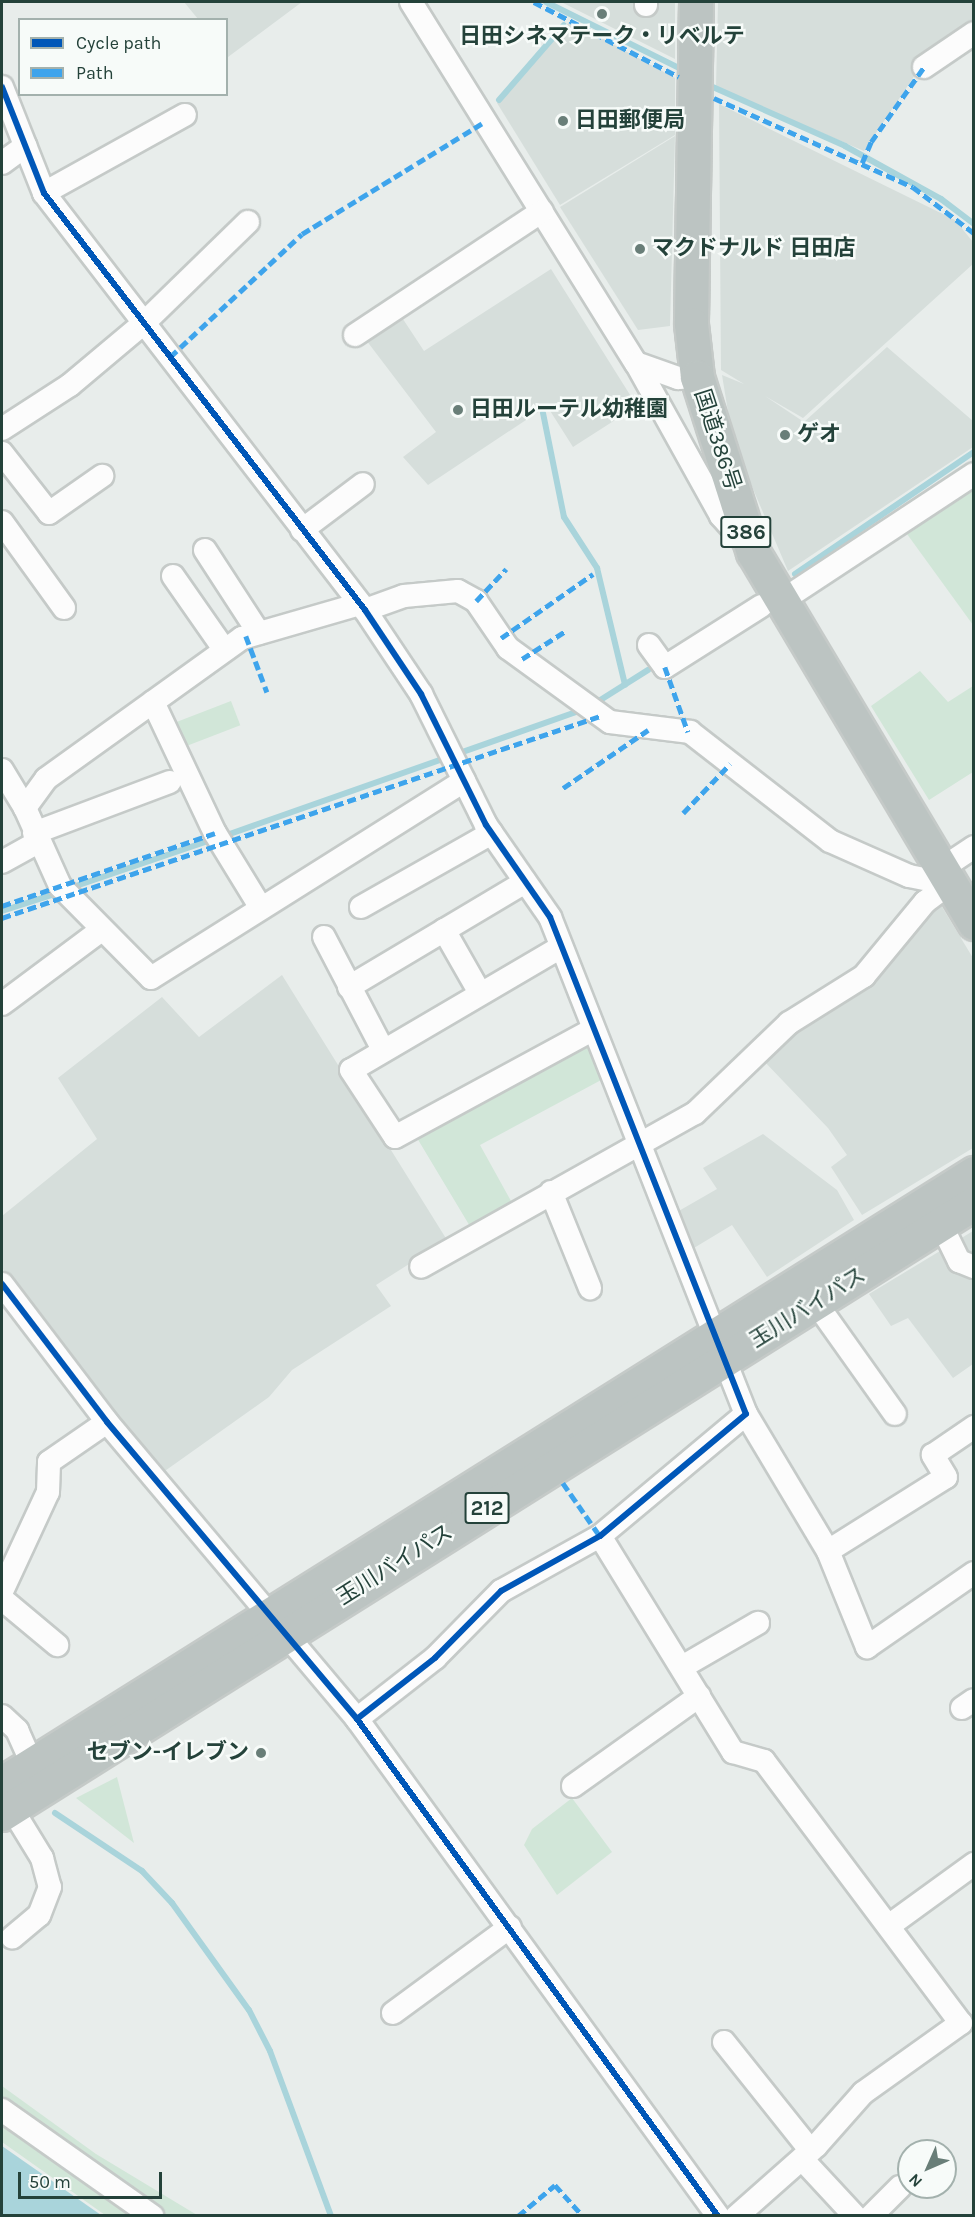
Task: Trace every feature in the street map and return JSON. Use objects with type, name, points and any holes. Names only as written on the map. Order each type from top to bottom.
[{"type":"highway","name":"国道386号","points":[[696,2],[691,324],[696,377],[770,604],[939,877],[974,922]]},
{"type":"highway","name":"玉川バイパス","points":[[717,1349],[816,1303],[935,1212],[974,1173]]},
{"type":"highway","name":"玉川バイパス","points":[[4,1799],[935,1212],[974,1203]]},
{"type":"highway","name":"玉川バイパス","points":[[4,1799],[33,1763],[279,1624]]},
{"type":"street","points":[[411,2],[636,363],[722,516],[753,552]]},
{"type":"street","points":[[924,67],[974,33]]},
{"type":"street","points":[[18,83],[2,88],[44,193],[363,607],[457,766],[492,833],[550,917],[717,1349],[746,1414],[828,1551],[867,1647],[974,1573]]},
{"type":"street","points":[[44,193],[185,115]]},
{"type":"street","points":[[2,163],[25,146]]},
{"type":"street","points":[[355,335],[542,211]]},
{"type":"street","points":[[2,429],[70,385],[144,323],[248,222]]},
{"type":"street","points":[[636,363],[678,378],[696,377]]},
{"type":"street","points":[[2,453],[50,513],[102,476]]},
{"type":"street","points":[[649,645],[665,667],[770,604],[974,474]]},
{"type":"street","points":[[302,530],[363,484]]},
{"type":"street","points":[[2,522],[63,608]]},
{"type":"street","points":[[205,550],[259,633]]},
{"type":"street","points":[[173,576],[224,649]]},
{"type":"street","points":[[25,808],[46,779],[224,649],[259,633],[404,596],[458,591],[476,601],[508,648],[590,708],[648,730],[690,732],[830,841],[909,876],[939,877]]},
{"type":"street","points":[[153,702],[218,837],[261,908]]},
{"type":"street","points":[[2,770],[25,808],[36,837],[65,891],[100,931],[151,978],[261,908],[457,766]]},
{"type":"street","points":[[2,862],[36,837],[170,782]]},
{"type":"street","points":[[361,907],[492,833]]},
{"type":"street","points":[[421,1268],[551,1192],[639,1148],[702,1106],[789,1023],[864,976],[925,902],[939,877],[974,847]]},
{"type":"street","points":[[349,987],[525,882]]},
{"type":"street","points":[[444,930],[480,993]]},
{"type":"street","points":[[2,1004],[100,931]]},
{"type":"street","points":[[324,937],[382,1048]]},
{"type":"street","points":[[561,947],[382,1048],[351,1070],[395,1137],[592,1030]]},
{"type":"street","points":[[551,1192],[590,1288]]},
{"type":"street","points":[[935,1212],[959,1261],[974,1267]]},
{"type":"street","points":[[2,1284],[107,1422],[357,1719],[510,1927],[712,2214]]},
{"type":"street","points":[[816,1303],[895,1414]]},
{"type":"street","points":[[357,1719],[435,1658],[501,1590],[600,1536],[746,1414]]},
{"type":"street","points":[[2,1591],[48,1492],[49,1462],[107,1422]]},
{"type":"street","points":[[828,1551],[946,1478],[933,1455],[974,1428]]},
{"type":"street","points":[[600,1536],[733,1752],[764,1761],[967,2031],[863,2093],[806,2155],[737,2216]]},
{"type":"street","points":[[2,1599],[57,1645]]},
{"type":"street","points":[[682,1667],[758,1623]]},
{"type":"street","points":[[573,1786],[699,1696]]},
{"type":"street","points":[[2,1716],[17,1730],[33,1763]]},
{"type":"street","points":[[4,1799],[42,1858],[50,1887],[39,1915],[12,1938]]},
{"type":"street","points":[[890,1926],[974,1864]]},
{"type":"street","points":[[393,2013],[510,1927]]},
{"type":"street","points":[[724,2042],[806,2155],[855,2216]]},
{"type":"street","points":[[2,2110],[152,2216]]},
{"type":"street","points":[[871,2216],[897,2190]]},
{"type":"shaded area","points":[[184,2],[302,2],[228,57],[228,18],[197,18]]},
{"type":"shaded area","points":[[561,2],[675,2],[675,59]]},
{"type":"shaded area","points":[[718,2],[973,2],[973,27],[923,63],[864,151],[716,87]]},
{"type":"shaded area","points":[[570,21],[675,78],[675,135],[560,205],[497,103]]},
{"type":"shaded area","points":[[719,104],[955,220],[973,242],[973,264],[803,418],[765,396],[804,422],[887,347],[973,421],[973,447],[788,571],[733,442],[722,375],[744,384],[721,370]]},
{"type":"shaded area","points":[[675,136],[670,326],[638,330],[560,207]]},
{"type":"shaded area","points":[[551,269],[637,406],[573,447],[547,406],[428,485],[403,457],[436,432],[363,336],[397,310],[424,351]]},
{"type":"shaded area","points":[[939,902],[973,958],[973,1148],[862,1215],[831,1167],[847,1155],[828,1128],[760,1057]]},
{"type":"shaded area","points":[[282,975],[447,1240],[376,1285],[391,1306],[292,1370],[269,1397],[162,1473],[2,1268],[2,1216],[97,1139],[58,1078],[162,997],[199,1037]]},
{"type":"shaded area","points":[[763,1134],[837,1190],[854,1220],[767,1277],[732,1225],[684,1254],[670,1216],[717,1189],[703,1168]]},
{"type":"shaded area","points":[[973,1231],[973,1364],[953,1378],[908,1318],[891,1326],[869,1294]]},
{"type":"green space","points":[[973,488],[973,625],[907,534]]},
{"type":"green space","points":[[920,671],[948,702],[973,686],[973,772],[929,800],[871,706]]},
{"type":"green space","points":[[231,701],[240,725],[179,749],[169,725]]},
{"type":"green space","points":[[589,1038],[603,1079],[480,1145],[511,1201],[471,1228],[414,1133]]},
{"type":"green space","points":[[117,1777],[134,1843],[76,1798]]},
{"type":"green space","points":[[572,1798],[612,1852],[557,1895],[524,1845],[532,1829]]},
{"type":"green space","points":[[2,2086],[96,2154],[197,2215],[105,2215],[2,2142]]},
{"type":"water","points":[[2,2146],[101,2215],[2,2215]]},
{"type":"waterway","points":[[546,2],[685,71]]},
{"type":"waterway","points":[[499,100],[564,25]]},
{"type":"waterway","points":[[706,84],[845,146],[941,199],[974,224]]},
{"type":"waterway","points":[[543,413],[564,517],[597,568],[625,685]]},
{"type":"waterway","points":[[795,574],[974,452]]},
{"type":"waterway","points":[[594,704],[648,670]]},
{"type":"waterway","points":[[224,836],[585,709]]},
{"type":"waterway","points":[[70,888],[214,839]]},
{"type":"waterway","points":[[2,911],[58,893]]},
{"type":"waterway","points":[[55,1813],[142,1871],[172,1903],[249,2010],[270,2051],[331,2216]]},
{"type":"marked path","points":[[534,2],[679,77]]},
{"type":"marked path","points":[[862,163],[871,142],[924,67]]},
{"type":"marked path","points":[[714,98],[913,187],[974,233]]},
{"type":"marked path","points":[[170,357],[302,234],[486,121]]},
{"type":"marked path","points":[[476,601],[506,569]]},
{"type":"marked path","points":[[501,638],[593,574]]},
{"type":"marked path","points":[[522,659],[564,632]]},
{"type":"marked path","points":[[246,636],[267,692]]},
{"type":"marked path","points":[[665,667],[688,732]]},
{"type":"marked path","points":[[2,918],[600,716]]},
{"type":"marked path","points":[[563,788],[648,730]]},
{"type":"marked path","points":[[683,813],[730,764]]},
{"type":"marked path","points":[[2,906],[215,833]]},
{"type":"marked path","points":[[563,1483],[600,1536]]},
{"type":"marked path","points":[[518,2216],[555,2185],[583,2216]]},
{"type":"cycle path","points":[[2,87],[44,193],[365,610],[421,694],[486,825],[550,917],[746,1414],[600,1536],[501,1591],[435,1658],[357,1719]]},
{"type":"cycle path","points":[[2,1284],[107,1422],[357,1719],[718,2216]]},
{"type":"place","name":"日田シネマテーク・リベルテ","points":[[602,14]]},
{"type":"place","name":"日田郵便局","points":[[563,121]]},
{"type":"place","name":"マクドナルド 日田店","points":[[640,249]]},
{"type":"place","name":"日田ルーテル幼稚園","points":[[458,410]]},
{"type":"place","name":"ゲオ","points":[[785,435]]},
{"type":"place","name":"セブン-イレブン","points":[[261,1753]]}]
